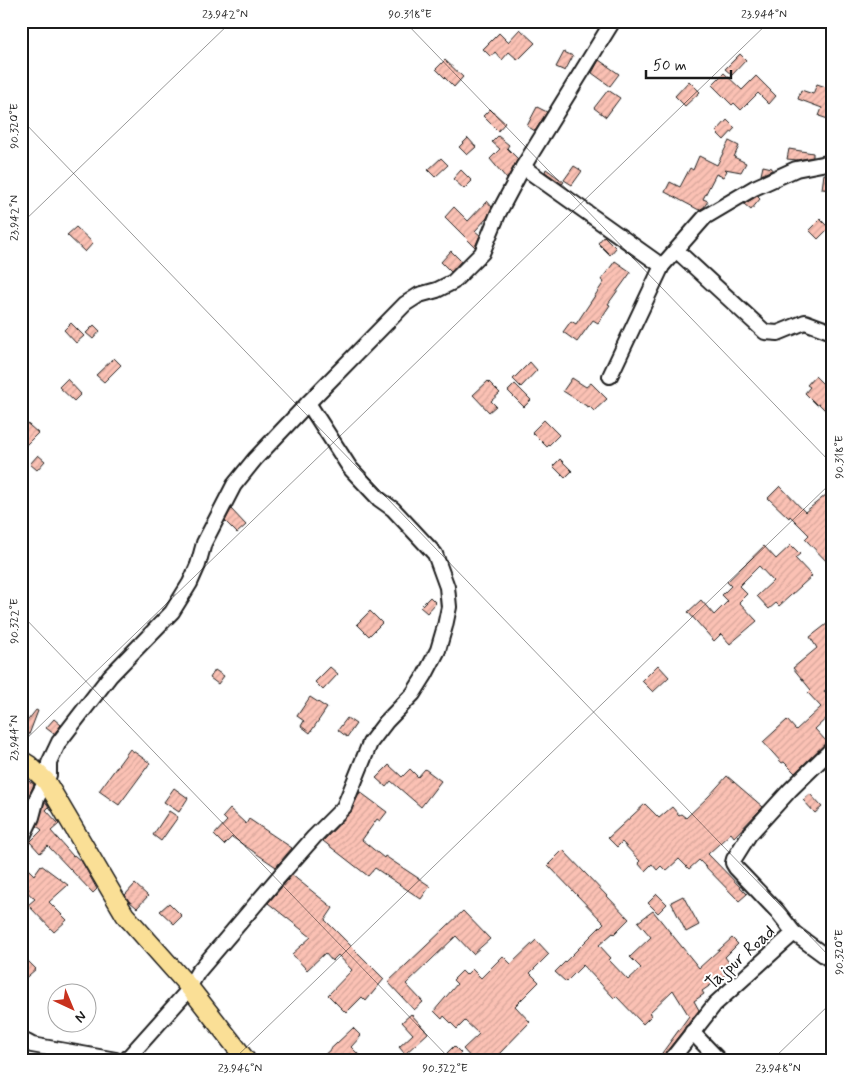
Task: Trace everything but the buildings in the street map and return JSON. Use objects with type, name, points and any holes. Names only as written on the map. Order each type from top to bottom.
[{"type":"main road","points":[[21,760],[46,781],[125,915],[190,988],[246,1060]]},
{"type":"street","points":[[21,840],[32,817],[37,798],[49,775],[49,763],[58,742],[110,676],[172,612],[190,583],[198,565],[204,543],[234,485],[255,459],[405,304],[419,295],[437,290],[452,282],[474,262],[486,245],[498,214],[524,167],[613,21]]},
{"type":"street","points":[[610,376],[662,266],[705,217],[754,188],[796,170],[832,162]]},
{"type":"street","points":[[524,167],[662,266]]},
{"type":"street","points":[[676,250],[765,332],[778,334],[805,322],[832,332]]},
{"type":"street","points":[[126,1060],[190,988],[198,972],[277,879],[314,837],[344,807],[370,743],[386,722],[413,694],[438,650],[445,626],[448,607],[447,587],[435,554],[393,508],[379,499],[350,468],[308,403]]},
{"type":"street","name":"Tajpur Road","points":[[671,1060],[715,1004],[794,933],[777,911],[733,863],[749,835],[790,790],[832,749]]},
{"type":"street","points":[[794,933],[832,961]]},
{"type":"street","points":[[692,1032],[719,1060]]},
{"type":"street","points":[[21,1039],[32,1045],[116,1060]]}]
